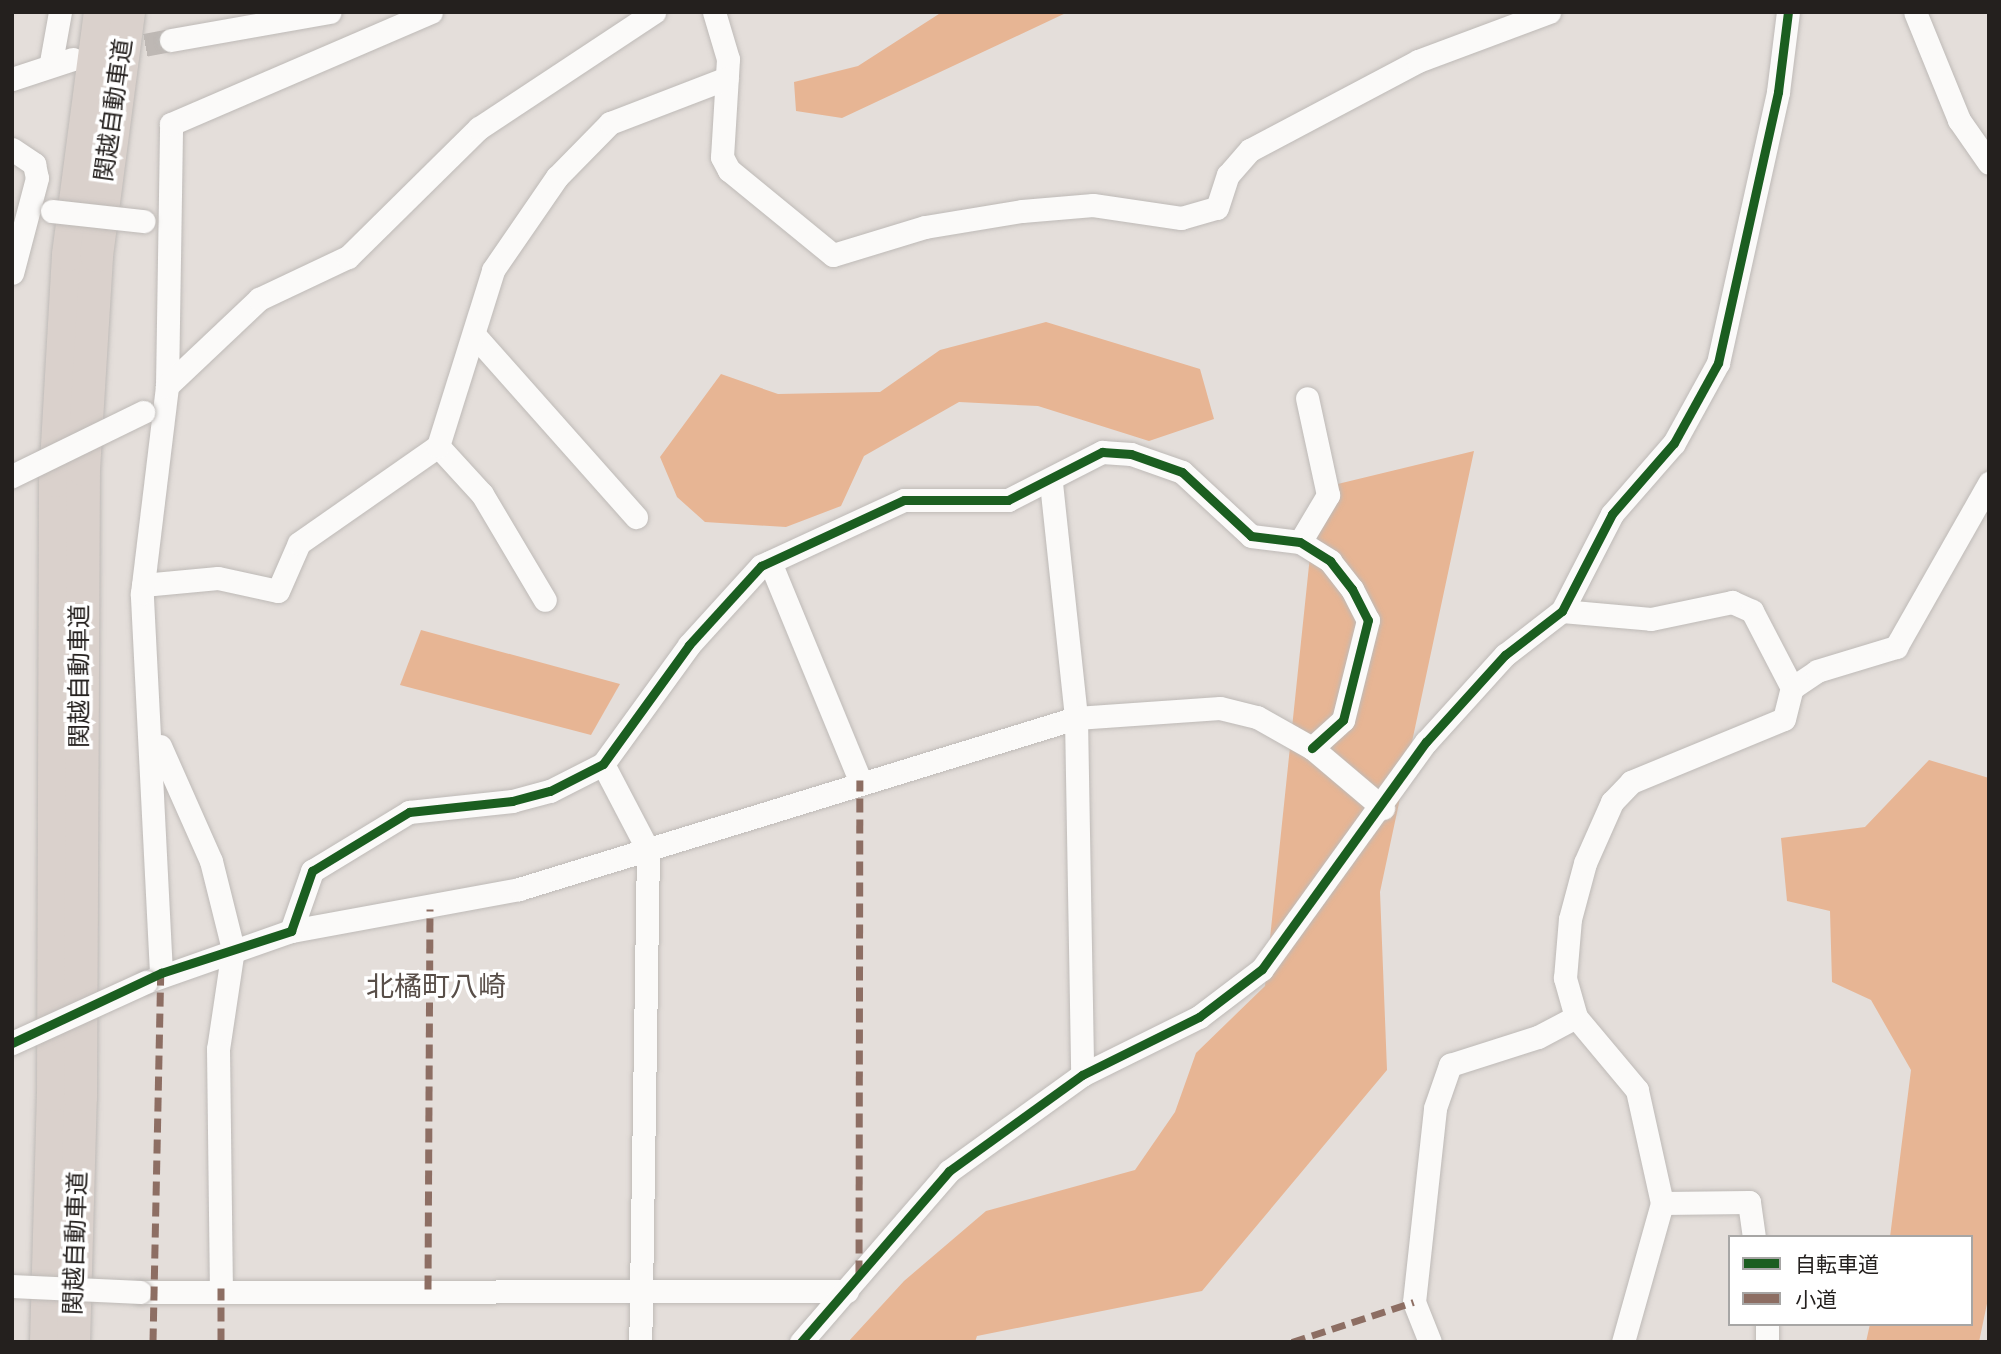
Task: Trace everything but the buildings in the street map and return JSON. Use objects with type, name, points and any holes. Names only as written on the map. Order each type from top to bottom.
[{"type":"highway","name":"関越自動車道","points":[[46,1342],[53,1094],[55,467],[68,254],[100,12]]},
{"type":"highway","name":"関越自動車道","points":[[73,1342],[83,456],[96,255],[128,12]]},
{"type":"street","points":[[12,79],[62,61],[61,12]]},
{"type":"street","points":[[171,40],[330,12]]},
{"type":"street","points":[[153,978],[151,712],[143,584],[164,392],[154,222],[171,124],[431,12]]},
{"type":"street","points":[[12,476],[143,412],[259,299],[348,257],[479,128],[654,12]]},
{"type":"street","points":[[714,12],[728,59],[722,157],[729,170],[833,255],[925,227],[1022,211],[1093,205],[1181,218],[1217,208],[1228,175],[1250,150],[1418,61],[1549,12]]},
{"type":"street","points":[[801,1342],[949,1171],[1083,1075],[1199,1017],[1262,969],[1383,808],[1426,742],[1473,689],[1562,611],[1612,514],[1674,443],[1718,363],[1775,106],[1788,12]]},
{"type":"street","points":[[1915,12],[1959,120],[1989,163]]},
{"type":"street","points":[[143,584],[218,578],[278,591],[299,543],[438,446],[476,337],[493,270],[557,177],[610,123],[727,78]]},
{"type":"street","points":[[12,149],[34,164],[42,210],[14,244],[12,273]]},
{"type":"street","points":[[42,210],[154,222]]},
{"type":"street","points":[[476,337],[636,517]]},
{"type":"street","points":[[1300,542],[1328,495],[1307,398]]},
{"type":"street","points":[[438,446],[482,495],[545,600]]},
{"type":"street","points":[[291,932],[312,871],[409,812],[512,801],[550,791],[603,764],[689,645],[770,562],[904,500],[1008,500],[1051,483],[1077,459],[1131,453],[1182,472],[1251,536],[1300,542],[1330,561],[1368,620],[1343,720],[1312,748]]},
{"type":"street","points":[[1623,1342],[1662,1203],[1637,1090],[1576,1017],[1565,978],[1570,919],[1612,802],[1631,782],[1784,719],[1792,688],[1817,671],[1896,647],[1989,482]]},
{"type":"street","points":[[1051,483],[1076,718],[1083,1075]]},
{"type":"street","points":[[770,562],[860,780]]},
{"type":"street","points":[[1562,611],[1651,619],[1732,602],[1752,611],[1792,688]]},
{"type":"street","points":[[12,1043],[153,978],[233,948],[291,932],[519,889],[648,850],[860,780],[1076,718],[1220,708],[1257,717],[1312,748],[1383,808]]},
{"type":"street","points":[[151,712],[167,769],[211,860],[233,948],[218,1049],[221,1288]]},
{"type":"street","points":[[603,764],[648,850],[645,1290],[640,1342]]},
{"type":"street","points":[[1430,1342],[1414,1302],[1435,1108],[1450,1065],[1538,1037],[1576,1017]]},
{"type":"street","points":[[1662,1203],[1749,1202],[1755,1235]]},
{"type":"street","points":[[12,1286],[140,1292],[221,1288],[847,1291]]},
{"type":"shaded area","points":[[942,12],[1068,12],[842,118],[796,111],[794,82],[858,66]]},
{"type":"shaded area","points":[[1046,322],[1200,369],[1214,419],[1149,441],[1038,406],[959,402],[864,456],[841,506],[786,527],[705,522],[677,497],[660,457],[721,374],[778,394],[880,392],[940,350]]},
{"type":"shaded area","points":[[1474,451],[1380,892],[1387,1070],[1202,1291],[977,1336],[975,1342],[848,1342],[904,1281],[986,1211],[1135,1170],[1175,1112],[1196,1053],[1265,986],[1317,489]]},
{"type":"shaded area","points":[[421,630],[620,684],[591,735],[400,685]]},
{"type":"shaded area","points":[[1929,760],[1989,778],[1989,1294],[1979,1342],[1866,1342],[1870,1326],[1973,1326],[1973,1235],[1890,1235],[1911,1070],[1871,1000],[1832,982],[1830,911],[1787,901],[1781,838],[1865,827]]},
{"type":"tunnel","points":[[112,51],[171,40]]},
{"type":"marked path","points":[[859,1274],[860,780]]},
{"type":"marked path","points":[[428,1289],[430,909]]},
{"type":"marked path","points":[[153,1342],[161,973]]},
{"type":"marked path","points":[[221,1288],[221,1342]]},
{"type":"marked path","points":[[1292,1342],[1414,1302]]},
{"type":"cycle path","points":[[801,1342],[949,1171],[1082,1075],[1199,1017],[1262,969],[1426,742],[1505,655],[1562,611],[1612,514],[1674,443],[1718,363],[1778,92],[1788,12]]},
{"type":"cycle path","points":[[12,1043],[161,973],[291,931],[312,871],[409,812],[512,801],[550,791],[603,764],[689,645],[761,566],[904,500],[1008,500],[1102,452],[1131,454],[1182,472],[1251,536],[1300,542],[1330,561],[1352,589],[1368,620],[1343,720],[1312,748]]},
{"type":"district","name":"北橘町八崎","points":[[436,987]]}]
